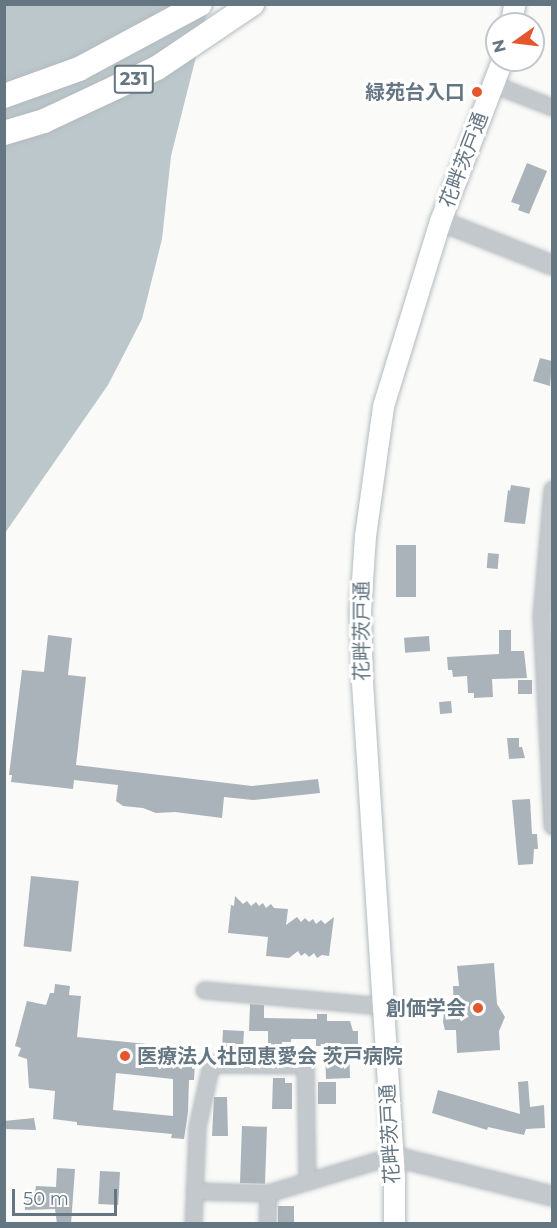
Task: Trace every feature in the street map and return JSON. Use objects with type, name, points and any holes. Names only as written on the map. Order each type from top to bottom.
[{"type":"highway","name":"231","points":[[4,96],[79,69],[200,4]]},
{"type":"highway","name":"231","points":[[4,133],[44,121],[157,68],[252,4]]},
{"type":"main road","name":"花畔茨戸通","points":[[394,1224],[392,1156],[362,680],[360,611],[364,536],[383,406],[440,221],[498,72]]},
{"type":"street","points":[[493,84],[551,102]]},
{"type":"street","points":[[440,221],[552,265]]},
{"type":"street","points":[[552,489],[544,560],[552,817]]},
{"type":"street","points":[[204,990],[383,1006]]},
{"type":"street","points":[[193,1224],[197,1127],[211,1064],[305,1065],[307,1181]]},
{"type":"street","points":[[195,1191],[268,1193],[392,1156],[552,1196]]},
{"type":"street","points":[[267,1224],[268,1193]]},
{"type":"shaded area","points":[[5,5],[209,5],[171,156],[162,239],[142,319],[108,385],[5,533]]},
{"type":"building","points":[[527,163],[547,171],[529,214],[518,210],[520,205],[511,202]]},
{"type":"building","points":[[540,358],[552,361],[550,386],[533,381]]},
{"type":"building","points":[[511,485],[530,488],[525,524],[504,522],[508,490],[510,491]]},
{"type":"building","points":[[396,545],[416,545],[416,597],[396,597]]},
{"type":"building","points":[[488,553],[499,554],[498,569],[487,568]]},
{"type":"building","points":[[499,630],[511,630],[511,651],[524,651],[527,678],[492,679],[493,697],[474,698],[474,693],[468,693],[467,676],[453,677],[452,670],[448,670],[447,657],[499,654]]},
{"type":"building","points":[[48,635],[72,638],[68,675],[86,677],[76,765],[252,786],[318,779],[320,793],[253,800],[224,797],[222,818],[175,812],[156,813],[143,808],[123,806],[116,801],[118,785],[74,780],[73,789],[11,782],[12,775],[9,775],[22,670],[44,672]]},
{"type":"building","points":[[429,636],[430,651],[405,653],[404,638]]},
{"type":"building","points":[[518,680],[532,680],[532,694],[518,694]]},
{"type":"building","points":[[451,701],[452,713],[440,714],[439,702]]},
{"type":"building","points":[[507,738],[519,738],[519,747],[522,747],[525,758],[509,759]]},
{"type":"building","points":[[530,799],[532,834],[537,834],[538,849],[534,849],[533,864],[518,865],[512,800]]},
{"type":"building","points":[[31,876],[79,881],[71,952],[24,947]]},
{"type":"building","points":[[235,896],[243,904],[247,901],[251,906],[256,902],[259,906],[263,903],[266,908],[271,904],[274,908],[288,909],[286,925],[297,917],[301,922],[305,918],[309,922],[313,919],[316,924],[321,920],[325,924],[334,917],[329,956],[322,955],[317,958],[314,953],[309,957],[305,953],[301,956],[298,951],[289,958],[266,956],[268,937],[228,933],[231,905],[234,906]]},
{"type":"building","name":"創価学会","points":[[494,963],[497,1004],[505,1017],[499,1031],[500,1050],[457,1053],[456,1030],[445,1030],[443,1022],[444,1013],[454,1012],[453,986],[459,986],[457,966]]},
{"type":"building","name":"医療法人社団恵愛会 茨戸病院","points":[[55,984],[70,986],[69,995],[81,996],[77,1037],[167,1046],[166,1063],[195,1064],[194,1080],[189,1080],[184,1139],[171,1138],[172,1134],[77,1125],[77,1122],[53,1119],[55,1091],[29,1088],[27,1059],[18,1056],[21,1048],[15,1046],[27,1001],[46,1005],[50,993],[54,993]],"holes":[[[116,1073],[173,1079],[173,1116],[113,1110]]]},
{"type":"building","points":[[250,1004],[264,1005],[264,1018],[317,1019],[317,1014],[327,1014],[327,1021],[350,1021],[353,1031],[358,1031],[358,1046],[349,1046],[350,1078],[326,1079],[325,1046],[316,1046],[316,1039],[291,1039],[291,1042],[282,1042],[281,1052],[268,1051],[268,1031],[249,1031]]},
{"type":"building","points":[[223,1030],[244,1031],[243,1050],[222,1049]]},
{"type":"building","points":[[273,1078],[285,1078],[285,1083],[292,1083],[292,1109],[272,1109]]},
{"type":"building","points":[[528,1081],[530,1107],[544,1105],[545,1128],[526,1129],[524,1135],[488,1127],[487,1130],[432,1113],[438,1090],[520,1114],[518,1082]]},
{"type":"building","points":[[318,1082],[336,1082],[336,1104],[318,1104]]},
{"type":"building","points":[[214,1097],[227,1097],[228,1136],[212,1136]]},
{"type":"building","points":[[34,1118],[36,1130],[4,1129],[4,1121]]},
{"type":"building","points":[[242,1126],[267,1127],[265,1184],[240,1183]]},
{"type":"building","points":[[57,1168],[75,1169],[71,1224],[57,1224],[55,1209],[25,1210],[24,1192],[35,1192],[36,1186],[56,1187]]},
{"type":"building","points":[[100,1171],[120,1172],[118,1205],[98,1204]]},
{"type":"building","points":[[278,1206],[294,1206],[294,1224],[278,1224]]},
{"type":"place","name":"緑苑台入口","points":[[477,92]]},
{"type":"place","name":"創価学会","points":[[478,1008]]},
{"type":"place","name":"医療法人社団恵愛会 茨戸病院","points":[[125,1056]]}]
